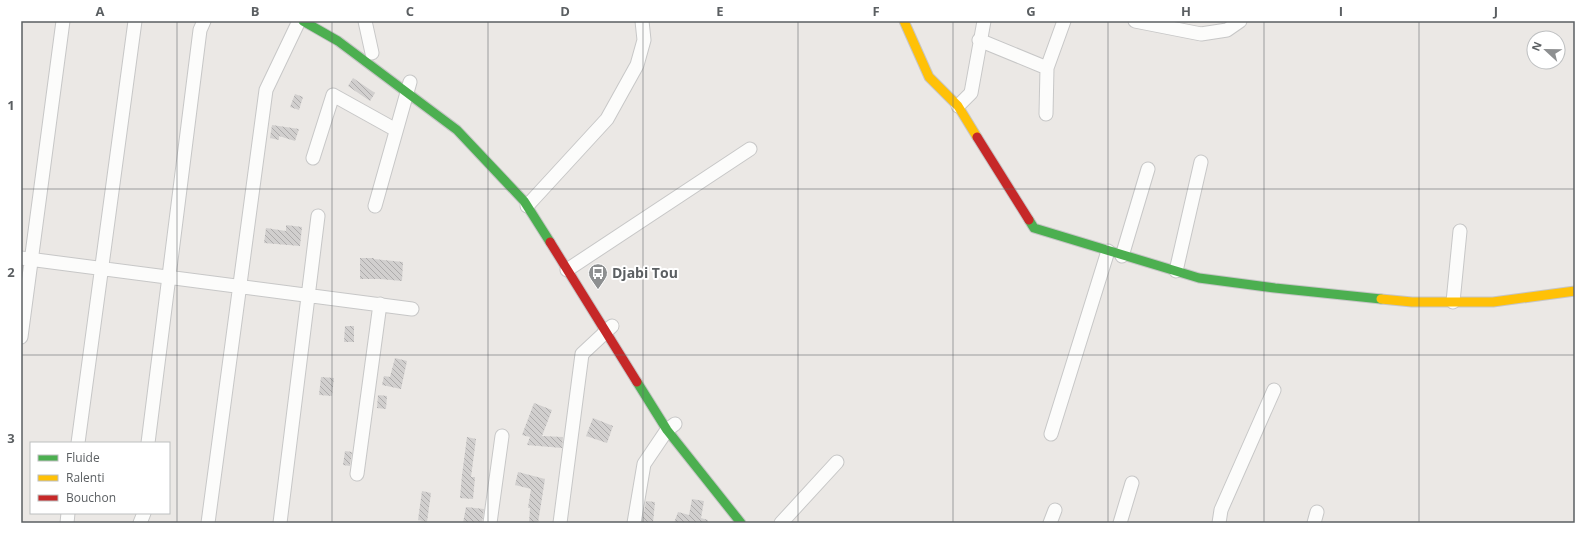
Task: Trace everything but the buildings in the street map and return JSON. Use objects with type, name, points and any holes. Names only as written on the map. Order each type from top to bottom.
[{"type":"street","points":[[21,337],[26,258],[63,21]]},
{"type":"street","points":[[78,442],[134,21]]},
{"type":"street","points":[[148,442],[200,30],[204,21]]},
{"type":"street","points":[[208,523],[266,90],[299,21]]},
{"type":"street","points":[[303,21],[409,84],[457,130],[524,201],[532,200],[607,119],[637,65],[644,40],[642,21]]},
{"type":"street","points":[[364,21],[375,56]]},
{"type":"street","points":[[904,21],[929,76],[958,106],[1034,228],[1122,256],[1199,278],[1275,288],[1412,302],[1493,302],[1575,291]]},
{"type":"street","points":[[958,106],[971,93],[979,40],[984,21]]},
{"type":"street","points":[[1046,114],[1048,68],[1064,21]]},
{"type":"street","points":[[1135,21],[1200,34],[1227,30],[1240,21]]},
{"type":"street","points":[[979,40],[1048,68]]},
{"type":"street","points":[[361,45],[375,56]]},
{"type":"street","points":[[375,206],[409,84]]},
{"type":"street","points":[[313,158],[333,95],[396,130]]},
{"type":"street","points":[[571,264],[750,149]]},
{"type":"street","points":[[1176,271],[1201,162]]},
{"type":"street","points":[[1122,256],[1148,169]]},
{"type":"street","points":[[532,200],[609,329],[673,426],[741,523]]},
{"type":"street","points":[[280,523],[318,216]]},
{"type":"street","points":[[1453,302],[1460,231]]},
{"type":"street","points":[[1051,434],[1108,251]]},
{"type":"street","points":[[26,258],[412,308]]},
{"type":"street","points":[[356,474],[380,304]]},
{"type":"street","points":[[609,329],[646,378]]},
{"type":"street","points":[[560,523],[582,354],[609,329]]},
{"type":"street","points":[[1219,523],[1221,510],[1274,390]]},
{"type":"street","points":[[634,523],[644,464],[673,426]]},
{"type":"street","points":[[490,523],[502,436]]},
{"type":"street","points":[[781,523],[837,462]]},
{"type":"street","points":[[1120,523],[1132,483]]},
{"type":"street","points":[[1050,523],[1056,510]]},
{"type":"traffic: fast","points":[[303,21],[338,41],[457,130],[524,201],[550,242]]},
{"type":"traffic: fast","points":[[1029,220],[1034,228],[1199,278],[1275,288],[1381,299]]},
{"type":"traffic: fast","points":[[637,382],[667,430],[741,523]]},
{"type":"traffic: slow","points":[[904,21],[929,77],[958,106],[977,137]]},
{"type":"traffic: slow","points":[[1381,299],[1412,302],[1493,302],[1575,291]]},
{"type":"traffic: jam","points":[[977,137],[1029,220]]},
{"type":"traffic: jam","points":[[550,242],[637,382]]},
{"type":"place","name":"Djabi Tou","points":[[598,290]]}]
